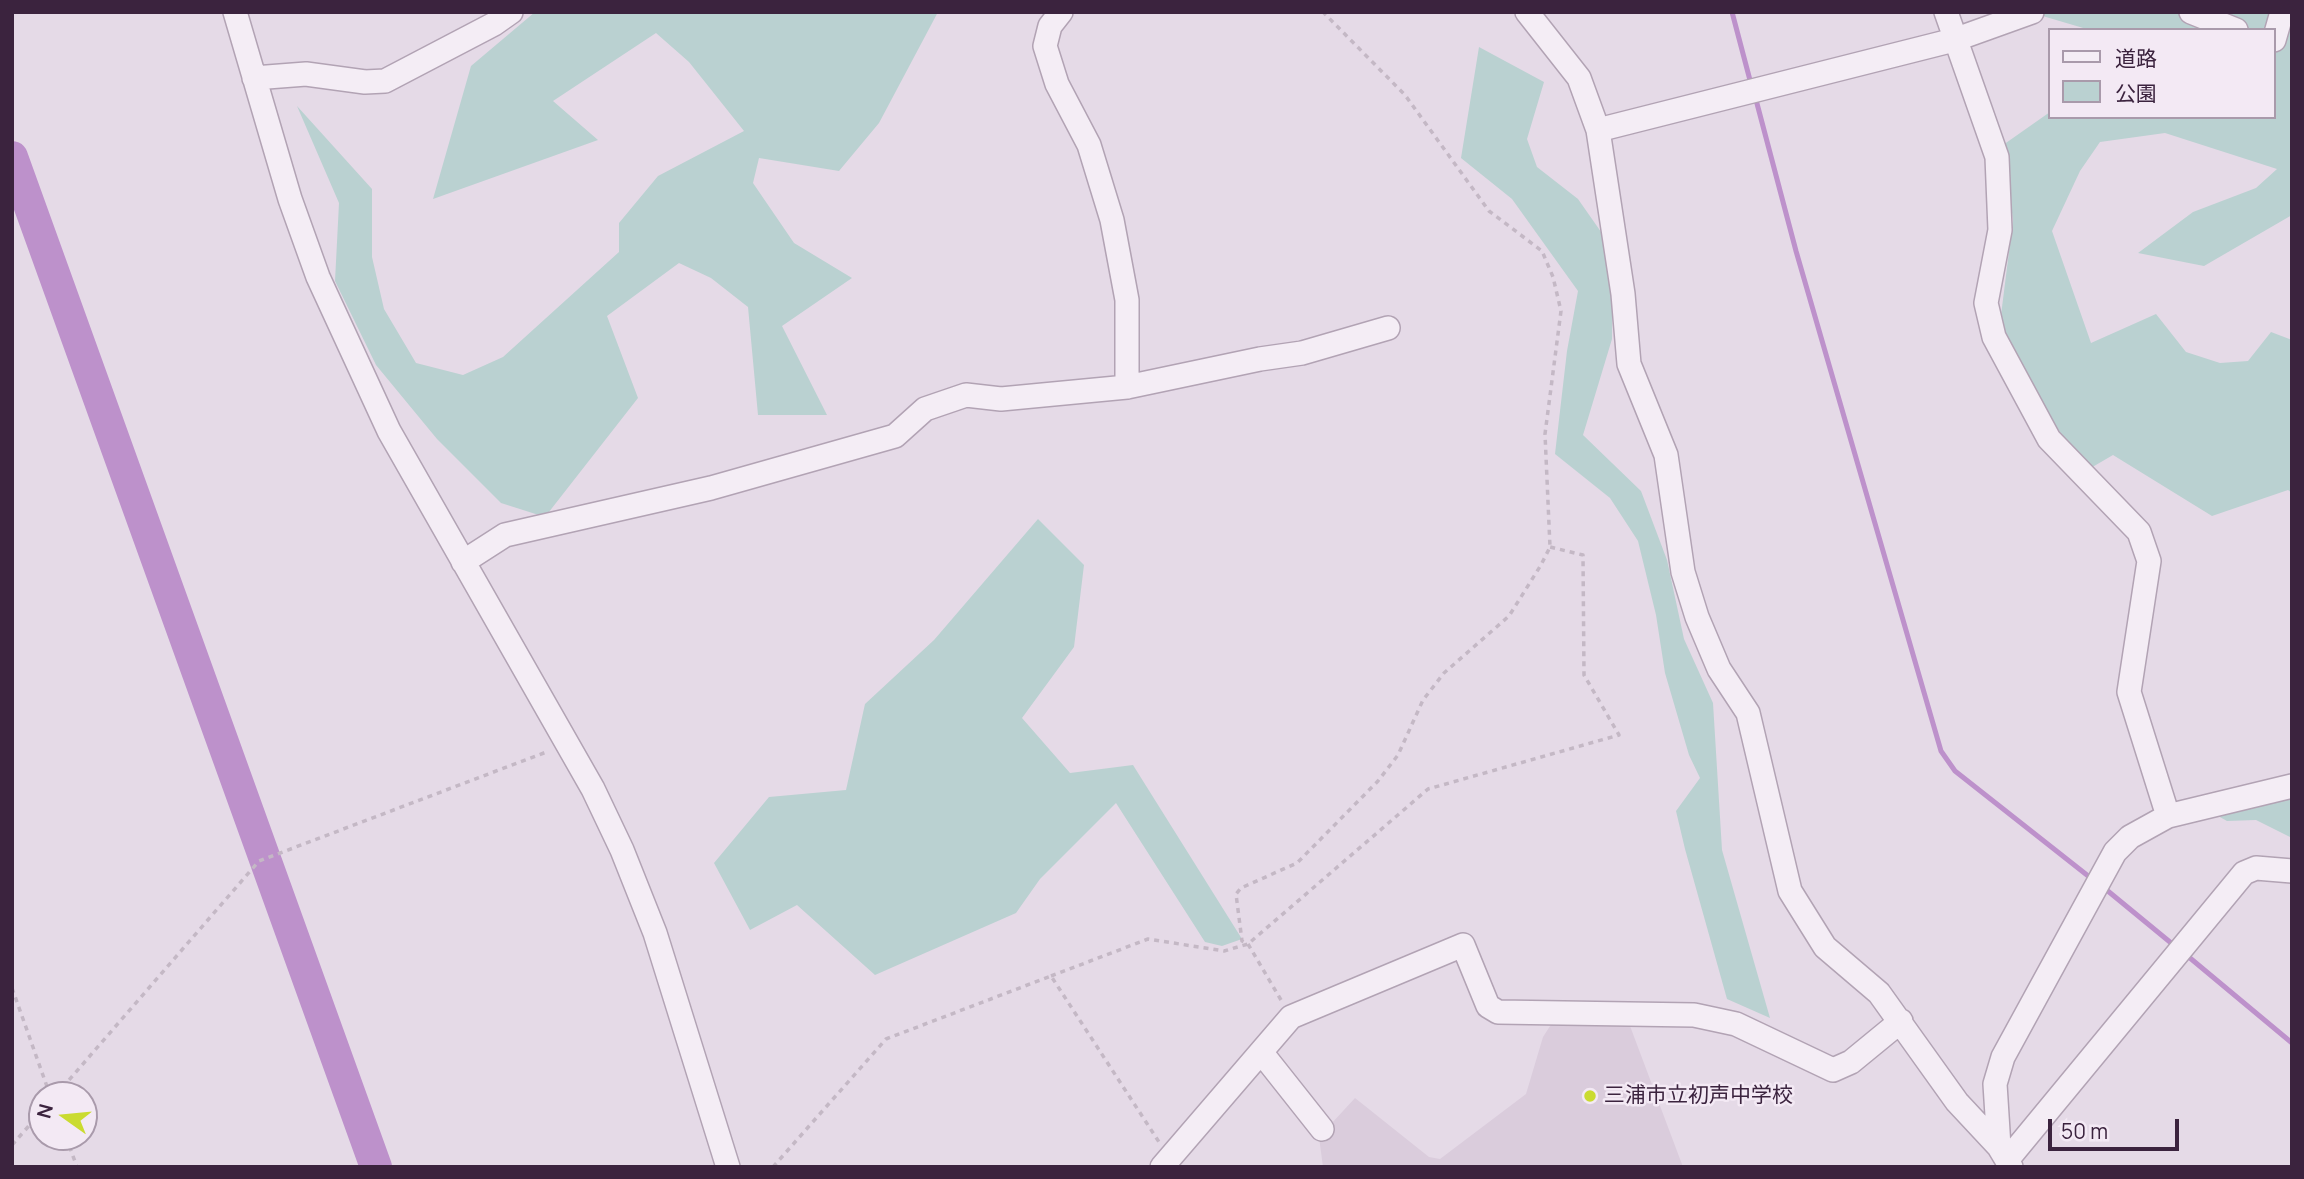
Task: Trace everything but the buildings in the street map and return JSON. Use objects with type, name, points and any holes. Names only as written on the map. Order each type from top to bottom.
[{"type":"street","points":[[236,12],[290,199],[318,277],[389,431],[568,744],[616,838],[655,933],[728,1167]]},
{"type":"street","points":[[254,78],[306,74],[365,82],[385,81],[494,24],[511,12]]},
{"type":"street","points":[[1061,12],[1050,26],[1045,46],[1057,84],[1089,145],[1112,220],[1127,300],[1127,387]]},
{"type":"street","points":[[1527,12],[1580,78],[1598,130],[1623,294],[1629,364],[1666,455],[1683,572],[1697,617],[1719,669],[1748,713],[1790,891],[1825,947],[1879,993],[1956,1102],[2006,1158]]},
{"type":"street","points":[[1945,12],[1997,157],[2000,230],[1986,303],[1994,337],[2049,439],[2139,532],[2149,561],[2129,692],[2168,816]]},
{"type":"street","points":[[1598,130],[1954,40],[2032,12]]},
{"type":"street","points":[[2191,12],[2231,28]]},
{"type":"street","points":[[2276,33],[2282,12]]},
{"type":"street","points":[[463,562],[505,535],[711,488],[895,436],[925,409],[966,395],[1002,399],[1127,387],[1260,359],[1302,354],[1388,328]]},
{"type":"street","points":[[2006,1158],[1995,1084],[2003,1057],[2102,873],[2130,838],[2168,816],[2292,786]]},
{"type":"street","points":[[2006,1158],[2244,873],[2256,868],[2292,871]]},
{"type":"street","points":[[1166,1162],[1291,1017],[1463,945],[1488,1006],[1497,1012],[1694,1015],[1736,1024],[1833,1070],[1851,1062],[1901,1021]]},
{"type":"street","points":[[1261,1052],[1322,1129]]},
{"type":"path","points":[[1291,1017],[1248,944],[1242,941],[1236,894],[1241,888],[1283,872],[1297,863],[1378,781],[1398,755],[1423,700],[1444,673],[1509,616],[1521,601],[1550,547],[1545,434],[1561,311],[1553,277],[1542,251],[1489,211],[1405,95],[1323,12]]},
{"type":"path","points":[[773,1167],[886,1039],[1147,939],[1224,951],[1248,944],[1428,789],[1619,735],[1584,675],[1583,555],[1550,547]]},
{"type":"path","points":[[69,1081],[259,861],[568,744]]},
{"type":"path","points":[[1051,976],[1166,1162]]},
{"type":"path","points":[[12,988],[45,1081]]},
{"type":"path","points":[[12,1145],[28,1127]]},
{"type":"shaded area","name":"三浦市立初声中学校","points":[[1552,1023],[1630,1026],[1683,1167],[1323,1167],[1319,1137],[1355,1098],[1429,1157],[1440,1159],[1526,1094],[1543,1037]]},
{"type":"green space","points":[[535,12],[938,12],[879,123],[839,171],[759,158],[753,183],[794,243],[852,278],[782,326],[827,415],[758,415],[748,307],[711,278],[679,263],[607,316],[638,398],[545,517],[501,503],[437,439],[376,365],[335,281],[339,203],[297,106],[372,189],[372,257],[384,309],[416,363],[463,375],[503,357],[619,252],[619,223],[658,176],[744,131],[689,62],[656,33],[553,101],[598,140],[433,199],[471,66]]},
{"type":"green space","points":[[2029,12],[2292,12],[2292,215],[2204,266],[2138,253],[2193,212],[2256,188],[2277,169],[2165,133],[2100,142],[2080,171],[2052,231],[2091,343],[2156,314],[2186,352],[2220,363],[2248,361],[2271,332],[2292,340],[2292,493],[2288,490],[2212,516],[2113,455],[2089,469],[2038,404],[1999,331],[2013,220],[2003,145],[2048,113],[2048,119],[2276,119],[2276,28],[2083,28]]},
{"type":"green space","points":[[1479,47],[1544,82],[1527,139],[1537,167],[1578,199],[1613,249],[1612,339],[1583,435],[1641,491],[1667,560],[1684,639],[1713,703],[1722,850],[1770,1018],[1727,999],[1685,849],[1676,811],[1700,778],[1689,755],[1665,673],[1656,615],[1638,541],[1610,498],[1555,454],[1567,351],[1578,291],[1512,199],[1461,158]]},
{"type":"green space","points":[[1038,519],[1084,565],[1074,647],[1022,718],[1070,773],[1133,765],[1242,939],[1222,946],[1205,942],[1116,803],[1040,879],[1016,913],[875,975],[797,905],[750,930],[714,863],[769,797],[846,790],[865,704],[934,640]]},
{"type":"green space","points":[[2292,795],[2292,838],[2256,820],[2227,821],[2218,816]]},
{"type":"waterway","points":[[1732,12],[1751,84]]},
{"type":"waterway","points":[[1755,96],[1796,251],[1941,751],[1955,771],[2092,879]]},
{"type":"waterway","points":[[12,157],[376,1167]]},
{"type":"waterway","points":[[2103,887],[2176,947]]},
{"type":"waterway","points":[[2184,953],[2292,1043]]},
{"type":"place","name":"三浦市立初声中学校","points":[[1590,1096]]}]
